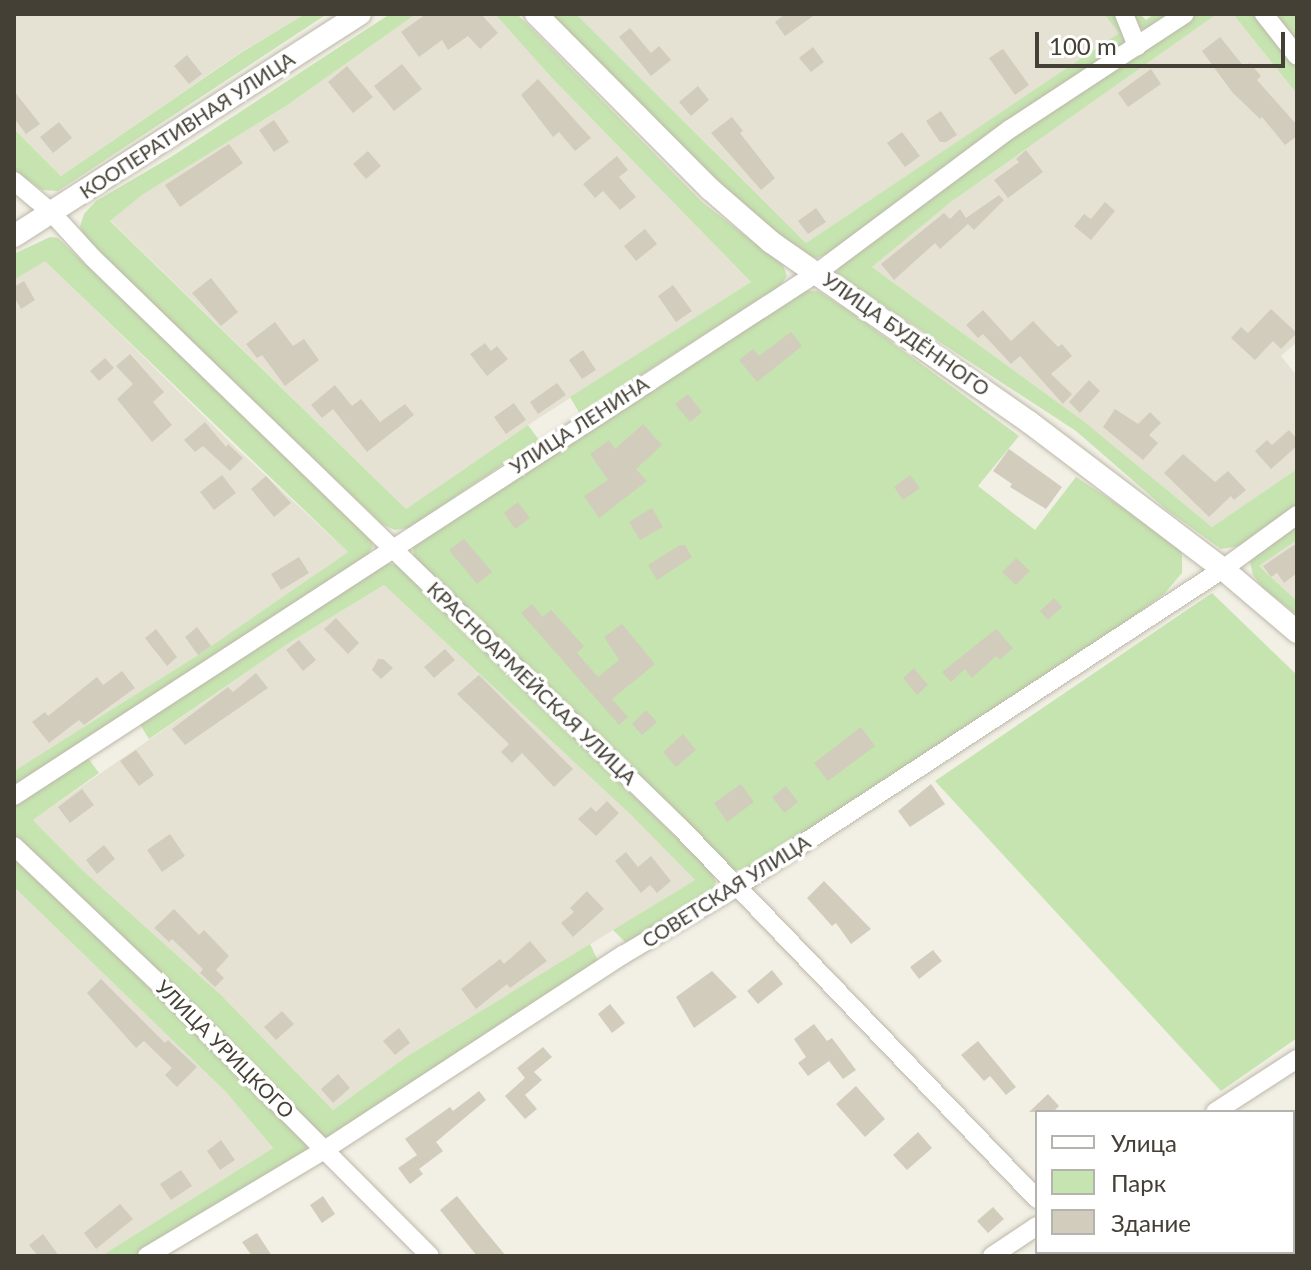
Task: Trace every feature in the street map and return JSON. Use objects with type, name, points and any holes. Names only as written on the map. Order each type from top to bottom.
[{"type":"street","name":"КООПЕРАТИВНАЯ УЛИЦА","points":[[14,236],[360,14]]},
{"type":"street","name":"УЛИЦА БУДЁННОГО","points":[[536,14],[710,189],[771,242],[1029,422],[1223,569],[1297,632]]},
{"type":"street","points":[[1124,14],[1137,46]]},
{"type":"street","name":"УЛИЦА ЛЕНИНА","points":[[14,796],[818,272],[1010,129],[1185,14]]},
{"type":"street","points":[[1264,14],[1297,56]]},
{"type":"street","name":"КРАСНОАРМЕЙСКАЯ УЛИЦА","points":[[14,181],[51,212],[93,258],[680,827],[735,888],[1035,1197]]},
{"type":"street","name":"СОВЕТСКАЯ УЛИЦА","points":[[147,1256],[326,1149],[623,955],[735,888],[1223,569],[1297,515]]},
{"type":"street","name":"УЛИЦА УРИЦКОГО","points":[[14,846],[326,1149],[430,1256]]},
{"type":"street","points":[[1218,1110],[1297,1059]]},
{"type":"street","points":[[992,1256],[1035,1227]]},
{"type":"shaded area","points":[[14,14],[305,14],[241,52],[61,176],[14,129]]},
{"type":"shaded area","points":[[416,14],[495,14],[551,77],[751,282],[528,425],[406,509],[110,220],[142,195],[286,106]]},
{"type":"shaded area","points":[[576,14],[1104,14],[1119,33],[806,243]]},
{"type":"shaded area","points":[[1217,14],[1233,14],[1297,94],[1297,342],[1281,356],[1297,376],[1297,469],[1212,527],[1086,423],[872,267],[951,202]]},
{"type":"shaded area","points":[[45,260],[236,448],[348,552],[198,655],[14,771],[14,280]]},
{"type":"shaded area","points":[[1297,540],[1297,601],[1259,566]]},
{"type":"shaded area","points":[[384,585],[630,814],[695,880],[406,1057],[333,1110],[221,995],[81,870],[33,820],[292,641]]},
{"type":"shaded area","points":[[14,887],[226,1092],[273,1148],[101,1256],[14,1256]]},
{"type":"green space","points":[[305,14],[327,14],[58,191],[42,190],[14,170],[14,129],[61,176],[242,52]]},
{"type":"green space","points":[[390,14],[416,14],[286,106],[142,195],[110,221],[406,509],[528,425],[539,440],[409,528],[395,530],[383,525],[173,325],[87,240],[80,227],[84,214],[96,201],[171,157]]},
{"type":"green space","points":[[495,14],[517,14],[702,202],[783,265],[787,276],[780,286],[580,414],[570,397],[751,282],[551,77]]},
{"type":"green space","points":[[550,14],[576,14],[806,243],[1119,33],[1104,14],[1118,14],[1127,36],[1121,50],[831,253],[816,258],[805,256],[756,218]]},
{"type":"green space","points":[[1129,14],[1140,14],[1146,20],[1154,14],[1173,14],[1145,30],[1138,27]]},
{"type":"green space","points":[[1192,14],[1217,14],[951,202],[872,267],[1086,423],[1212,527],[1297,469],[1297,505],[1241,546],[1221,549],[1167,510],[1076,431],[837,275],[839,263],[900,214]]},
{"type":"green space","points":[[1233,14],[1254,14],[1297,64],[1297,94]]},
{"type":"green space","points":[[1272,14],[1297,14],[1297,44]]},
{"type":"green space","points":[[50,237],[58,238],[370,536],[373,546],[366,559],[14,788],[14,771],[198,655],[348,552],[45,261],[14,280],[14,254]]},
{"type":"green space","points":[[796,290],[818,291],[1019,436],[978,486],[1035,530],[1076,477],[1169,538],[1182,553],[1182,573],[1164,594],[1073,661],[747,870],[732,870],[414,558],[413,547],[418,539]]},
{"type":"green space","points":[[1297,520],[1297,540],[1259,566],[1297,601],[1297,615],[1263,588],[1253,575],[1250,562],[1259,550]]},
{"type":"green space","points":[[386,563],[397,565],[710,870],[716,882],[712,893],[629,946],[613,930],[695,880],[630,814],[384,585],[292,641],[149,739],[139,723]]},
{"type":"green space","points":[[1212,593],[1297,675],[1297,1038],[1221,1091],[935,781]]},
{"type":"green space","points":[[88,758],[99,773],[33,820],[82,870],[221,995],[333,1110],[406,1057],[590,944],[599,963],[331,1137],[324,1137],[14,835],[14,804]]},
{"type":"green space","points":[[14,852],[308,1143],[306,1152],[136,1256],[101,1256],[273,1148],[226,1092],[14,887]]},
{"type":"building","points":[[426,14],[481,14],[498,33],[480,49],[468,36],[448,50],[442,40],[419,57],[401,32]]},
{"type":"building","points":[[785,14],[816,14],[785,36],[775,22]]},
{"type":"building","points":[[630,28],[651,53],[659,46],[671,60],[651,76],[619,37]]},
{"type":"building","points":[[1220,37],[1245,68],[1250,63],[1261,76],[1257,80],[1297,125],[1297,136],[1285,145],[1262,117],[1260,119],[1232,92],[1202,51]]},
{"type":"building","points":[[813,47],[824,62],[811,72],[799,58]]},
{"type":"building","points":[[1003,49],[1029,85],[1015,95],[989,58]]},
{"type":"building","points":[[187,55],[202,74],[189,84],[174,66]]},
{"type":"building","points":[[402,64],[422,89],[394,111],[374,86]]},
{"type":"building","points":[[347,66],[373,97],[353,113],[328,82]]},
{"type":"building","points":[[1151,69],[1161,84],[1128,107],[1118,93]]},
{"type":"building","points":[[538,79],[591,138],[575,151],[559,132],[553,137],[521,95]]},
{"type":"building","points":[[698,86],[709,100],[691,116],[679,102]]},
{"type":"building","points":[[14,91],[40,124],[26,134],[14,118]]},
{"type":"building","points":[[941,111],[957,135],[946,142],[940,142],[926,121]]},
{"type":"building","points":[[732,117],[743,131],[740,133],[775,178],[761,190],[711,133]]},
{"type":"building","points":[[274,120],[289,142],[274,152],[259,130]]},
{"type":"building","points":[[59,122],[72,138],[53,153],[40,137]]},
{"type":"building","points":[[902,132],[920,156],[905,167],[887,143]]},
{"type":"building","points":[[229,144],[243,163],[180,207],[165,185]]},
{"type":"building","points":[[1026,150],[1043,172],[1008,198],[994,180],[1019,162],[1016,159]]},
{"type":"building","points":[[368,151],[381,166],[366,179],[353,164]]},
{"type":"building","points":[[617,156],[628,170],[619,177],[636,197],[620,210],[603,191],[595,198],[583,184]]},
{"type":"building","points":[[999,195],[1004,200],[974,230],[968,224],[940,249],[935,243],[894,280],[881,264],[944,213],[950,219],[960,209],[966,218]]},
{"type":"building","points":[[1105,202],[1115,211],[1091,240],[1074,226],[1084,214],[1091,219]]},
{"type":"building","points":[[816,208],[826,222],[808,234],[798,221]]},
{"type":"building","points":[[645,229],[657,244],[636,261],[624,246]]},
{"type":"building","points":[[211,278],[238,312],[221,326],[192,293]]},
{"type":"building","points":[[24,281],[35,300],[21,309],[14,297],[14,287]]},
{"type":"building","points":[[673,285],[692,311],[676,322],[658,296]]},
{"type":"building","points":[[1271,309],[1297,333],[1281,349],[1273,341],[1255,360],[1231,338],[1241,327],[1248,333]]},
{"type":"building","points":[[983,310],[1011,341],[1033,321],[1058,347],[1062,344],[1072,356],[1051,374],[1072,394],[1063,404],[1020,356],[1011,364],[983,334],[978,338],[966,325]]},
{"type":"building","points":[[275,322],[293,346],[304,339],[319,360],[285,386],[262,355],[257,358],[246,344]]},
{"type":"building","points":[[791,332],[802,346],[757,382],[739,360],[753,349],[759,356]]},
{"type":"building","points":[[485,343],[491,351],[497,346],[508,359],[487,376],[470,354]]},
{"type":"building","points":[[583,350],[596,370],[582,379],[569,360]]},
{"type":"building","points":[[130,354],[164,392],[153,402],[172,425],[152,442],[117,399],[133,384],[116,366]]},
{"type":"building","points":[[105,358],[114,368],[99,381],[90,371]]},
{"type":"building","points":[[1089,380],[1100,391],[1080,413],[1069,402]]},
{"type":"building","points":[[557,383],[566,395],[538,414],[530,402]]},
{"type":"building","points":[[335,385],[352,406],[361,399],[380,422],[405,404],[414,415],[367,452],[333,409],[322,418],[311,405]]},
{"type":"building","points":[[688,394],[702,412],[690,422],[675,404]]},
{"type":"building","points":[[514,403],[526,420],[506,434],[494,417]]},
{"type":"building","points":[[1115,409],[1138,424],[1150,412],[1161,423],[1149,435],[1158,443],[1143,460],[1103,427]]},
{"type":"building","points":[[205,422],[226,447],[228,444],[243,458],[230,471],[203,446],[195,452],[184,440]]},
{"type":"building","points":[[643,424],[662,445],[636,469],[647,481],[599,518],[584,496],[608,480],[590,454],[609,440],[615,449]]},
{"type":"building","points":[[1289,430],[1297,439],[1297,446],[1271,469],[1255,451],[1267,440],[1272,445]]},
{"type":"building","points":[[1009,449],[1062,487],[1046,509],[1010,487],[1012,484],[993,471]]},
{"type":"building","points":[[1183,454],[1215,482],[1228,471],[1246,490],[1234,500],[1231,496],[1209,517],[1164,473]]},
{"type":"building","points":[[222,475],[236,493],[214,510],[200,492]]},
{"type":"building","points":[[910,475],[920,488],[903,500],[894,487]]},
{"type":"building","points":[[266,476],[291,503],[274,517],[251,489]]},
{"type":"building","points":[[518,502],[530,518],[515,529],[504,513]]},
{"type":"building","points":[[652,508],[663,527],[640,540],[629,522]]},
{"type":"building","points":[[464,539],[492,572],[477,584],[449,550]]},
{"type":"building","points":[[1297,543],[1297,573],[1284,583],[1277,573],[1271,577],[1263,566]]},
{"type":"building","points":[[685,545],[692,557],[657,580],[648,565]]},
{"type":"building","points":[[299,557],[309,573],[281,590],[271,574]]},
{"type":"building","points":[[1016,558],[1030,571],[1016,585],[1002,572]]},
{"type":"building","points":[[1054,598],[1062,607],[1048,620],[1040,611]]},
{"type":"building","points":[[532,604],[543,617],[551,610],[584,646],[577,653],[598,677],[619,660],[604,637],[622,624],[655,664],[612,699],[628,717],[619,725],[521,613]]},
{"type":"building","points":[[336,618],[359,643],[348,654],[324,629]]},
{"type":"building","points":[[197,627],[211,646],[198,655],[185,637]]},
{"type":"building","points":[[156,629],[177,657],[167,666],[145,638]]},
{"type":"building","points":[[996,629],[1013,648],[1000,660],[996,656],[972,678],[965,669],[951,682],[942,672]]},
{"type":"building","points":[[299,640],[316,660],[303,671],[286,650]]},
{"type":"building","points":[[445,649],[455,660],[434,678],[424,667]]},
{"type":"building","points":[[378,659],[383,659],[393,668],[381,679],[372,670]]},
{"type":"building","points":[[914,668],[928,685],[917,695],[903,678]]},
{"type":"building","points":[[122,671],[135,688],[84,725],[79,720],[49,743],[32,722],[45,712],[48,716],[97,677],[103,685]]},
{"type":"building","points":[[256,673],[268,688],[185,745],[172,729],[228,687],[233,692]]},
{"type":"building","points":[[479,675],[573,769],[554,787],[522,753],[512,763],[501,752],[509,744],[457,694]]},
{"type":"building","points":[[646,710],[657,722],[642,735],[632,724]]},
{"type":"building","points":[[861,727],[875,746],[828,781],[814,763]]},
{"type":"building","points":[[683,734],[696,750],[676,767],[663,752]]},
{"type":"building","points":[[136,750],[154,775],[139,786],[120,761]]},
{"type":"building","points":[[741,784],[754,802],[727,822],[714,803]]},
{"type":"building","points":[[931,784],[945,804],[910,827],[898,811]]},
{"type":"building","points":[[786,786],[798,802],[784,813],[772,797]]},
{"type":"building","points":[[82,789],[94,805],[70,823],[58,807]]},
{"type":"building","points":[[607,801],[619,813],[596,836],[578,819],[591,807],[596,812]]},
{"type":"building","points":[[170,834],[185,856],[162,872],[147,850]]},
{"type":"building","points":[[104,845],[115,859],[97,874],[86,860]]},
{"type":"building","points":[[626,852],[638,867],[651,856],[671,881],[657,893],[650,885],[641,893],[615,861]]},
{"type":"building","points":[[824,881],[871,929],[851,944],[836,923],[832,926],[807,898]]},
{"type":"building","points":[[587,891],[604,909],[573,937],[561,923],[574,912],[570,908]]},
{"type":"building","points":[[174,909],[199,935],[204,930],[229,956],[216,970],[224,978],[215,987],[200,973],[203,969],[172,939],[169,942],[154,928]]},
{"type":"building","points":[[530,941],[547,961],[510,988],[507,984],[476,1009],[461,989],[500,959],[504,964]]},
{"type":"building","points":[[933,950],[942,961],[919,979],[910,967]]},
{"type":"building","points":[[772,970],[783,984],[758,1004],[747,991]]},
{"type":"building","points":[[712,971],[737,997],[694,1028],[676,997]]},
{"type":"building","points":[[101,979],[165,1043],[168,1040],[197,1067],[177,1087],[165,1075],[172,1068],[144,1041],[136,1048],[87,993]]},
{"type":"building","points":[[610,1004],[625,1023],[612,1033],[598,1014]]},
{"type":"building","points":[[282,1011],[294,1024],[276,1040],[264,1027]]},
{"type":"building","points":[[814,1024],[827,1041],[832,1038],[856,1070],[843,1079],[829,1061],[808,1076],[798,1063],[806,1057],[794,1039]]},
{"type":"building","points":[[399,1028],[410,1043],[395,1055],[383,1041]]},
{"type":"building","points":[[978,1041],[1016,1087],[1006,1095],[990,1076],[984,1081],[961,1055]]},
{"type":"building","points":[[543,1047],[552,1057],[534,1072],[542,1080],[525,1095],[537,1109],[525,1119],[505,1096],[525,1078],[517,1068]]},
{"type":"building","points":[[338,1074],[350,1088],[333,1103],[321,1089]]},
{"type":"building","points":[[856,1086],[885,1119],[865,1137],[836,1104]]},
{"type":"building","points":[[479,1091],[486,1100],[436,1142],[443,1151],[419,1169],[423,1174],[410,1184],[398,1168],[417,1155],[405,1139],[450,1107],[453,1111]]},
{"type":"building","points":[[1048,1094],[1059,1106],[1055,1110],[1029,1112]]},
{"type":"building","points":[[918,1132],[932,1148],[907,1170],[893,1155]]},
{"type":"building","points":[[221,1140],[235,1160],[220,1170],[207,1151]]},
{"type":"building","points":[[181,1170],[192,1186],[171,1200],[160,1184]]},
{"type":"building","points":[[323,1196],[335,1214],[322,1223],[310,1205]]},
{"type":"building","points":[[457,1196],[506,1256],[477,1256],[440,1210]]},
{"type":"building","points":[[120,1204],[133,1219],[96,1249],[84,1233]]},
{"type":"building","points":[[993,1207],[1004,1219],[988,1233],[977,1221]]},
{"type":"building","points":[[257,1233],[272,1256],[252,1256],[242,1242]]},
{"type":"building","points":[[43,1234],[59,1256],[38,1256],[29,1245]]}]
